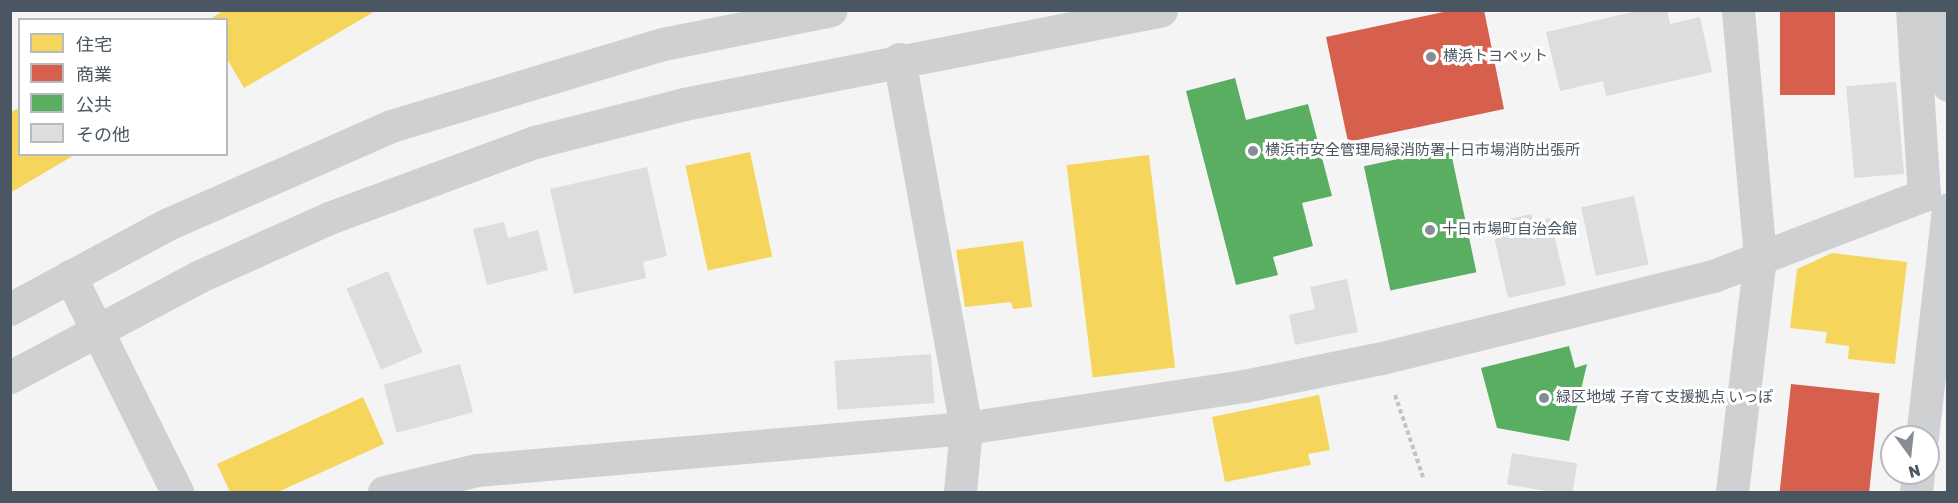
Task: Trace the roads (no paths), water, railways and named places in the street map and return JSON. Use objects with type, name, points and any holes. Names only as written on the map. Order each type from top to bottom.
[{"type":"street","points":[[10,309],[168,224],[391,126],[663,44],[831,10]]},
{"type":"street","points":[[10,377],[97,330],[329,218],[535,142],[899,59],[1161,10]]},
{"type":"street","points":[[1732,492],[1760,257],[1738,10]]},
{"type":"street","points":[[384,492],[477,470],[966,428],[1244,386],[1383,358],[1691,282],[1924,195],[1912,10]]},
{"type":"street","points":[[1943,10],[1947,85]]},
{"type":"street","points":[[899,59],[966,428],[960,492]]},
{"type":"street","points":[[1923,425],[1947,209]]},
{"type":"street","points":[[70,276],[177,492]]},
{"type":"place","name":"横浜トヨペット","points":[[1431,57]]},
{"type":"place","name":"横浜市安全管理局緑消防署十日市場消防出張所","points":[[1253,151]]},
{"type":"place","name":"十日市場町自治会館","points":[[1430,230]]},
{"type":"place","name":"緑区地域 子育て支援拠点 いっぽ","points":[[1544,398]]}]
